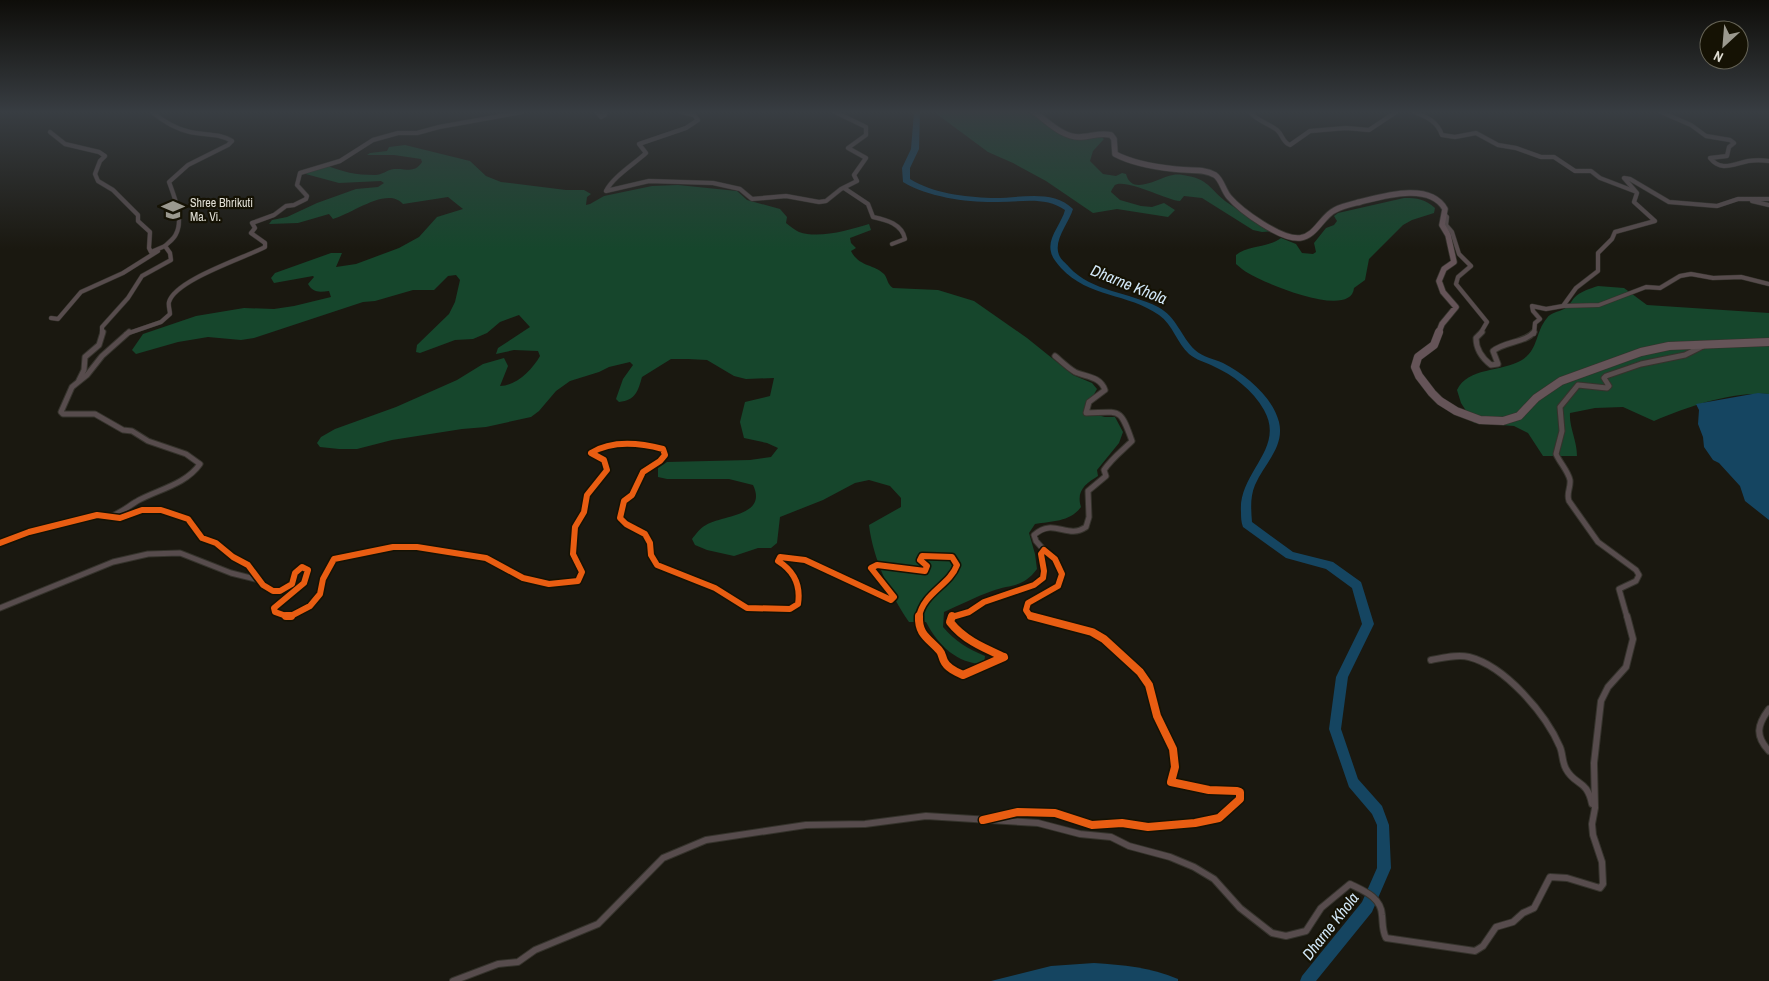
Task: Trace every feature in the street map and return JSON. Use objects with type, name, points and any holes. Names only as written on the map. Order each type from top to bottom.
[{"type":"main road","points":[[1126,158],[1172,169],[1206,172],[1217,176],[1225,193],[1241,208],[1279,232],[1293,238],[1301,239],[1306,236],[1326,220],[1333,210],[1380,197],[1422,194],[1434,198],[1444,206],[1445,216],[1442,225],[1448,235],[1454,262],[1444,269],[1439,281],[1443,292],[1456,307],[1442,324],[1434,345],[1418,357],[1415,367],[1419,376],[1440,401],[1456,411],[1480,420],[1512,420],[1519,416],[1536,398],[1561,381],[1641,352],[1669,346],[1769,342]]},
{"type":"street","points":[[103,158],[94,174],[98,181],[113,190],[138,216],[138,222],[150,232],[149,248],[151,252],[165,246]]},
{"type":"street","points":[[51,318],[58,319],[64,314],[81,292],[136,266],[165,246],[176,234],[178,226],[176,201],[169,182],[175,173],[200,158]]},
{"type":"street","points":[[110,517],[122,512],[142,498],[185,479],[198,469],[200,464],[186,454],[148,441],[132,431],[123,430],[95,414],[69,416],[63,414],[62,412],[72,387],[87,375],[102,356],[127,333],[161,322],[167,318],[170,314],[168,310],[169,300],[191,280],[265,247],[265,243],[251,233],[255,228],[252,223],[274,215],[286,206],[294,205],[306,199],[307,196],[297,185],[300,174],[315,167],[340,161],[345,158]]},
{"type":"street","points":[[641,158],[624,173],[616,176],[606,191],[649,181],[713,183],[740,189],[752,199],[786,196],[819,202],[830,199],[857,181],[854,175],[866,158]]},
{"type":"street","points":[[1555,158],[1575,171],[1591,171],[1600,178],[1637,193]]},
{"type":"street","points":[[1723,158],[1710,158],[1718,166],[1730,168],[1750,161],[1769,161]]},
{"type":"street","points":[[1637,193],[1624,178],[1630,179],[1668,202],[1716,206],[1738,199],[1769,198]]},
{"type":"street","points":[[844,188],[868,204],[873,217],[895,224],[901,229],[905,239],[892,244]]},
{"type":"street","points":[[1563,306],[1576,288],[1598,271],[1598,253],[1612,239],[1615,232],[1655,221],[1634,202],[1637,193]]},
{"type":"street","points":[[1738,199],[1769,205]]},
{"type":"street","points":[[1445,216],[1447,217],[1446,224],[1452,232],[1459,254],[1471,266],[1458,278],[1456,284],[1460,292],[1482,312],[1487,322],[1484,330],[1476,338],[1476,346],[1484,359],[1491,365],[1498,364],[1493,351],[1500,344],[1524,340],[1534,334],[1535,324],[1540,319],[1533,311],[1532,306],[1546,309],[1563,306],[1599,305],[1646,287],[1660,288],[1680,276],[1691,274],[1713,278],[1741,277],[1769,284]]},
{"type":"street","points":[[78,382],[84,370],[85,357],[101,344],[104,334],[102,327],[107,320],[128,298],[142,276],[171,260],[170,252],[165,246]]},
{"type":"street","points":[[453,981],[498,964],[518,962],[534,950],[598,924],[663,858],[706,840],[806,826],[866,824],[926,816],[1038,823],[1080,834],[1111,837],[1129,846],[1170,857],[1214,879],[1256,922],[1272,932],[1286,936],[1306,931],[1321,908],[1350,884],[1368,893],[1382,909],[1381,930],[1386,938],[1475,951],[1483,946],[1496,927],[1513,922],[1534,908],[1550,877],[1555,875],[1561,876],[1588,886],[1600,888],[1603,884],[1602,862],[1593,835],[1594,763],[1600,708],[1608,687],[1626,667],[1633,639],[1619,589],[1636,581],[1639,575],[1636,570],[1598,542],[1569,501],[1567,495],[1570,488],[1570,479],[1556,454],[1562,436],[1563,417],[1560,407],[1578,385],[1607,388],[1608,386],[1604,378],[1606,376],[1641,364],[1684,355],[1710,343]]},
{"type":"street","points":[[983,820],[1018,812],[1055,813],[1092,825],[1122,823],[1148,827],[1195,823],[1219,818],[1240,799],[1240,792],[1234,789],[1218,791],[1177,786],[1171,782],[1175,767],[1173,750],[1158,716],[1149,685],[1140,672],[1104,639],[1092,632],[1030,616],[1026,610],[1028,604],[1049,593],[1060,584],[1062,579],[1062,571],[1055,558],[1044,550],[1036,541],[1034,535],[1045,526],[1056,526],[1065,531],[1080,530],[1087,525],[1090,517],[1086,497],[1089,488],[1106,476],[1104,470],[1111,459],[1120,454],[1132,441],[1123,416],[1117,412],[1106,411],[1093,414],[1086,412],[1089,401],[1104,390],[1104,384],[1097,379],[1073,370],[1055,356]]},
{"type":"street","points":[[0,543],[30,532],[97,515],[120,518],[142,510],[162,510],[188,518],[202,538],[216,543],[233,557],[248,565],[260,580],[273,591],[280,591],[292,584],[295,573],[302,567],[308,570],[304,583],[274,608],[275,612],[289,617],[310,606],[320,594],[323,579],[334,559],[393,546],[418,547],[486,558],[523,578],[549,584],[569,584],[578,580],[582,572],[574,554],[575,527],[584,512],[587,495],[607,470],[604,460],[591,453],[597,448],[614,445],[649,444],[663,449],[665,455],[660,461],[642,472],[632,495],[624,501],[620,518],[626,524],[645,534],[650,543],[651,555],[657,565],[715,588],[747,608],[790,610],[798,604],[800,596],[796,577],[785,565],[778,561],[780,556],[805,560],[876,593],[886,600],[891,600],[894,597],[872,572],[871,568],[877,565],[925,571],[927,566],[920,560],[922,556],[952,557],[956,559],[955,571],[924,602],[919,618],[921,631],[931,645],[940,651],[944,662],[952,670],[963,675],[1004,657],[956,632],[950,622],[952,616],[969,612],[984,602],[1034,585],[1042,578],[1044,571],[1041,554],[1044,550]]},
{"type":"street","points":[[0,608],[114,562],[148,554],[180,553],[231,573],[260,580]]},
{"type":"street","points":[[1431,660],[1455,656],[1470,657],[1500,673],[1526,696],[1550,728],[1560,747],[1566,768],[1572,776],[1581,780],[1588,788],[1594,814]]},
{"type":"street","points":[[1769,709],[1758,729],[1757,735],[1761,744],[1769,751]]},
{"type":"green space","points":[[413,158],[457,158],[470,161],[486,176],[501,182],[566,190],[584,190],[591,194],[587,197],[586,205],[604,196],[652,186],[678,185],[737,191],[747,200],[780,209],[787,217],[786,223],[799,232],[807,234],[834,233],[869,224],[871,230],[850,238],[851,243],[856,248],[851,251],[862,263],[876,268],[884,274],[893,288],[938,290],[974,301],[1027,338],[1073,375],[1092,383],[1097,389],[1086,408],[1086,412],[1105,417],[1115,417],[1123,432],[1119,443],[1097,470],[1098,476],[1083,488],[1080,497],[1081,507],[1072,516],[1035,524],[1029,533],[1037,569],[1027,579],[986,593],[944,612],[943,627],[962,644],[985,656],[984,664],[965,661],[949,652],[936,638],[926,622],[909,622],[895,600],[878,563],[869,525],[901,507],[901,498],[890,486],[869,480],[855,483],[823,500],[780,517],[777,543],[771,548],[758,548],[734,556],[707,550],[695,545],[692,539],[704,526],[749,509],[754,503],[756,495],[753,485],[729,479],[667,479],[658,477],[658,468],[667,462],[750,460],[771,457],[778,448],[767,443],[744,438],[740,422],[745,402],[770,396],[774,378],[746,379],[734,376],[707,360],[671,359],[642,377],[633,397],[619,402],[616,399],[623,379],[633,365],[630,362],[609,367],[570,381],[556,391],[539,411],[531,417],[486,427],[392,440],[357,449],[339,449],[320,447],[317,443],[321,437],[335,429],[396,407],[457,380],[483,364],[504,358],[508,366],[500,386],[518,380],[537,361],[540,356],[538,351],[514,350],[496,354],[498,348],[530,327],[519,315],[500,322],[487,333],[473,339],[455,340],[420,353],[416,352],[417,345],[449,314],[455,302],[460,280],[456,275],[448,276],[434,290],[413,290],[375,301],[363,302],[254,338],[241,340],[208,337],[178,342],[136,354],[132,350],[143,334],[196,316],[244,308],[274,309],[331,297],[329,291],[317,291],[310,287],[308,284],[313,276],[274,283],[271,278],[275,273],[331,253],[342,253],[336,267],[356,264],[399,248],[419,237],[437,217],[463,209],[448,197],[403,204],[396,199],[388,198],[369,203],[333,219],[329,214],[298,223],[269,224],[272,220],[287,217],[317,203],[356,189],[378,187],[384,183],[381,181],[339,183],[302,173],[325,165],[350,173],[378,175],[394,169],[410,170],[416,168],[422,162],[421,159]]},
{"type":"green space","points":[[1001,158],[1091,158],[1090,161],[1103,174],[1116,176],[1122,173],[1126,174],[1129,181],[1140,185],[1167,176],[1183,175],[1195,178],[1206,183],[1234,207],[1275,231],[1262,232],[1253,230],[1202,198],[1184,196],[1180,201],[1174,200],[1128,184],[1115,185],[1111,192],[1120,200],[1141,206],[1152,207],[1164,203],[1175,210],[1168,217],[1117,209],[1093,213],[1046,181]]},
{"type":"green space","points":[[1404,198],[1424,201],[1435,208],[1434,213],[1403,225],[1369,259],[1365,280],[1354,288],[1349,297],[1338,301],[1323,300],[1288,291],[1257,278],[1236,264],[1236,255],[1241,252],[1281,238],[1296,244],[1302,253],[1313,254],[1316,252],[1314,243],[1326,228],[1334,225],[1337,221],[1334,216],[1338,213]]},
{"type":"green space","points":[[1598,286],[1624,288],[1647,305],[1769,313],[1769,394],[1739,395],[1710,401],[1654,421],[1623,407],[1595,408],[1570,413],[1577,456],[1543,456],[1528,433],[1514,426],[1474,423],[1461,403],[1457,390],[1462,383],[1469,377],[1522,360],[1534,346],[1540,329],[1548,316],[1565,308],[1585,290]]},
{"type":"water","points":[[1758,393],[1769,394],[1769,520],[1745,501],[1740,486],[1719,463],[1713,460],[1704,447],[1703,437],[1698,424],[1699,410],[1696,404]]},
{"type":"water","points":[[1094,963],[1147,969],[1168,975],[1178,979],[1178,981],[991,981],[1051,966]]},
{"type":"waterway","name":"Dharne Khola","points":[[911,158],[906,168],[906,180],[922,188],[959,196],[991,200],[1043,199],[1062,204],[1069,209],[1068,215],[1054,243],[1054,249],[1058,259],[1070,273],[1092,287],[1143,304],[1162,313],[1172,323],[1194,354],[1235,374],[1252,388],[1265,404],[1274,422],[1274,442],[1247,494],[1247,524],[1290,555],[1329,565],[1357,585],[1368,624],[1342,677],[1335,729],[1353,783],[1377,810],[1383,825],[1384,868],[1367,907],[1307,981]]},
{"type":"cycle path","points":[[0,543],[29,532],[97,515],[120,518],[142,510],[161,510],[188,519],[202,538],[216,543],[233,557],[248,565],[263,585],[273,591],[280,591],[292,584],[295,573],[302,567],[308,570],[304,583],[274,608],[275,612],[289,617],[310,606],[320,594],[323,579],[334,559],[393,547],[417,547],[486,558],[523,578],[549,584],[569,583],[578,581],[582,572],[573,554],[575,527],[584,512],[587,495],[607,470],[604,460],[591,453],[606,446],[616,444],[646,445],[663,449],[665,455],[660,461],[643,472],[632,495],[624,501],[620,518],[626,524],[645,534],[650,543],[651,555],[657,565],[715,588],[747,608],[790,609],[798,604],[798,585],[788,569],[778,561],[780,557],[805,560],[891,600],[894,597],[871,568],[877,565],[925,571],[927,566],[920,560],[922,556],[952,557],[957,565],[955,571],[928,598],[920,614],[919,623],[921,632],[940,651],[944,662],[952,670],[963,675],[1004,657],[967,639],[950,622],[952,616],[969,612],[984,602],[1034,585],[1043,578],[1044,571],[1041,554],[1044,550],[1052,555],[1060,567],[1061,581],[1053,590],[1028,603],[1026,610],[1030,616],[1092,632],[1104,639],[1140,672],[1149,685],[1157,716],[1173,749],[1175,767],[1171,782],[1209,790],[1237,791],[1240,792],[1240,799],[1219,818],[1195,823],[1148,827],[1122,823],[1092,825],[1055,813],[1018,812],[983,820]]},
{"type":"place","name":"Shree Bhrikuti Ma. Vi.","points":[[173,210]]}]
